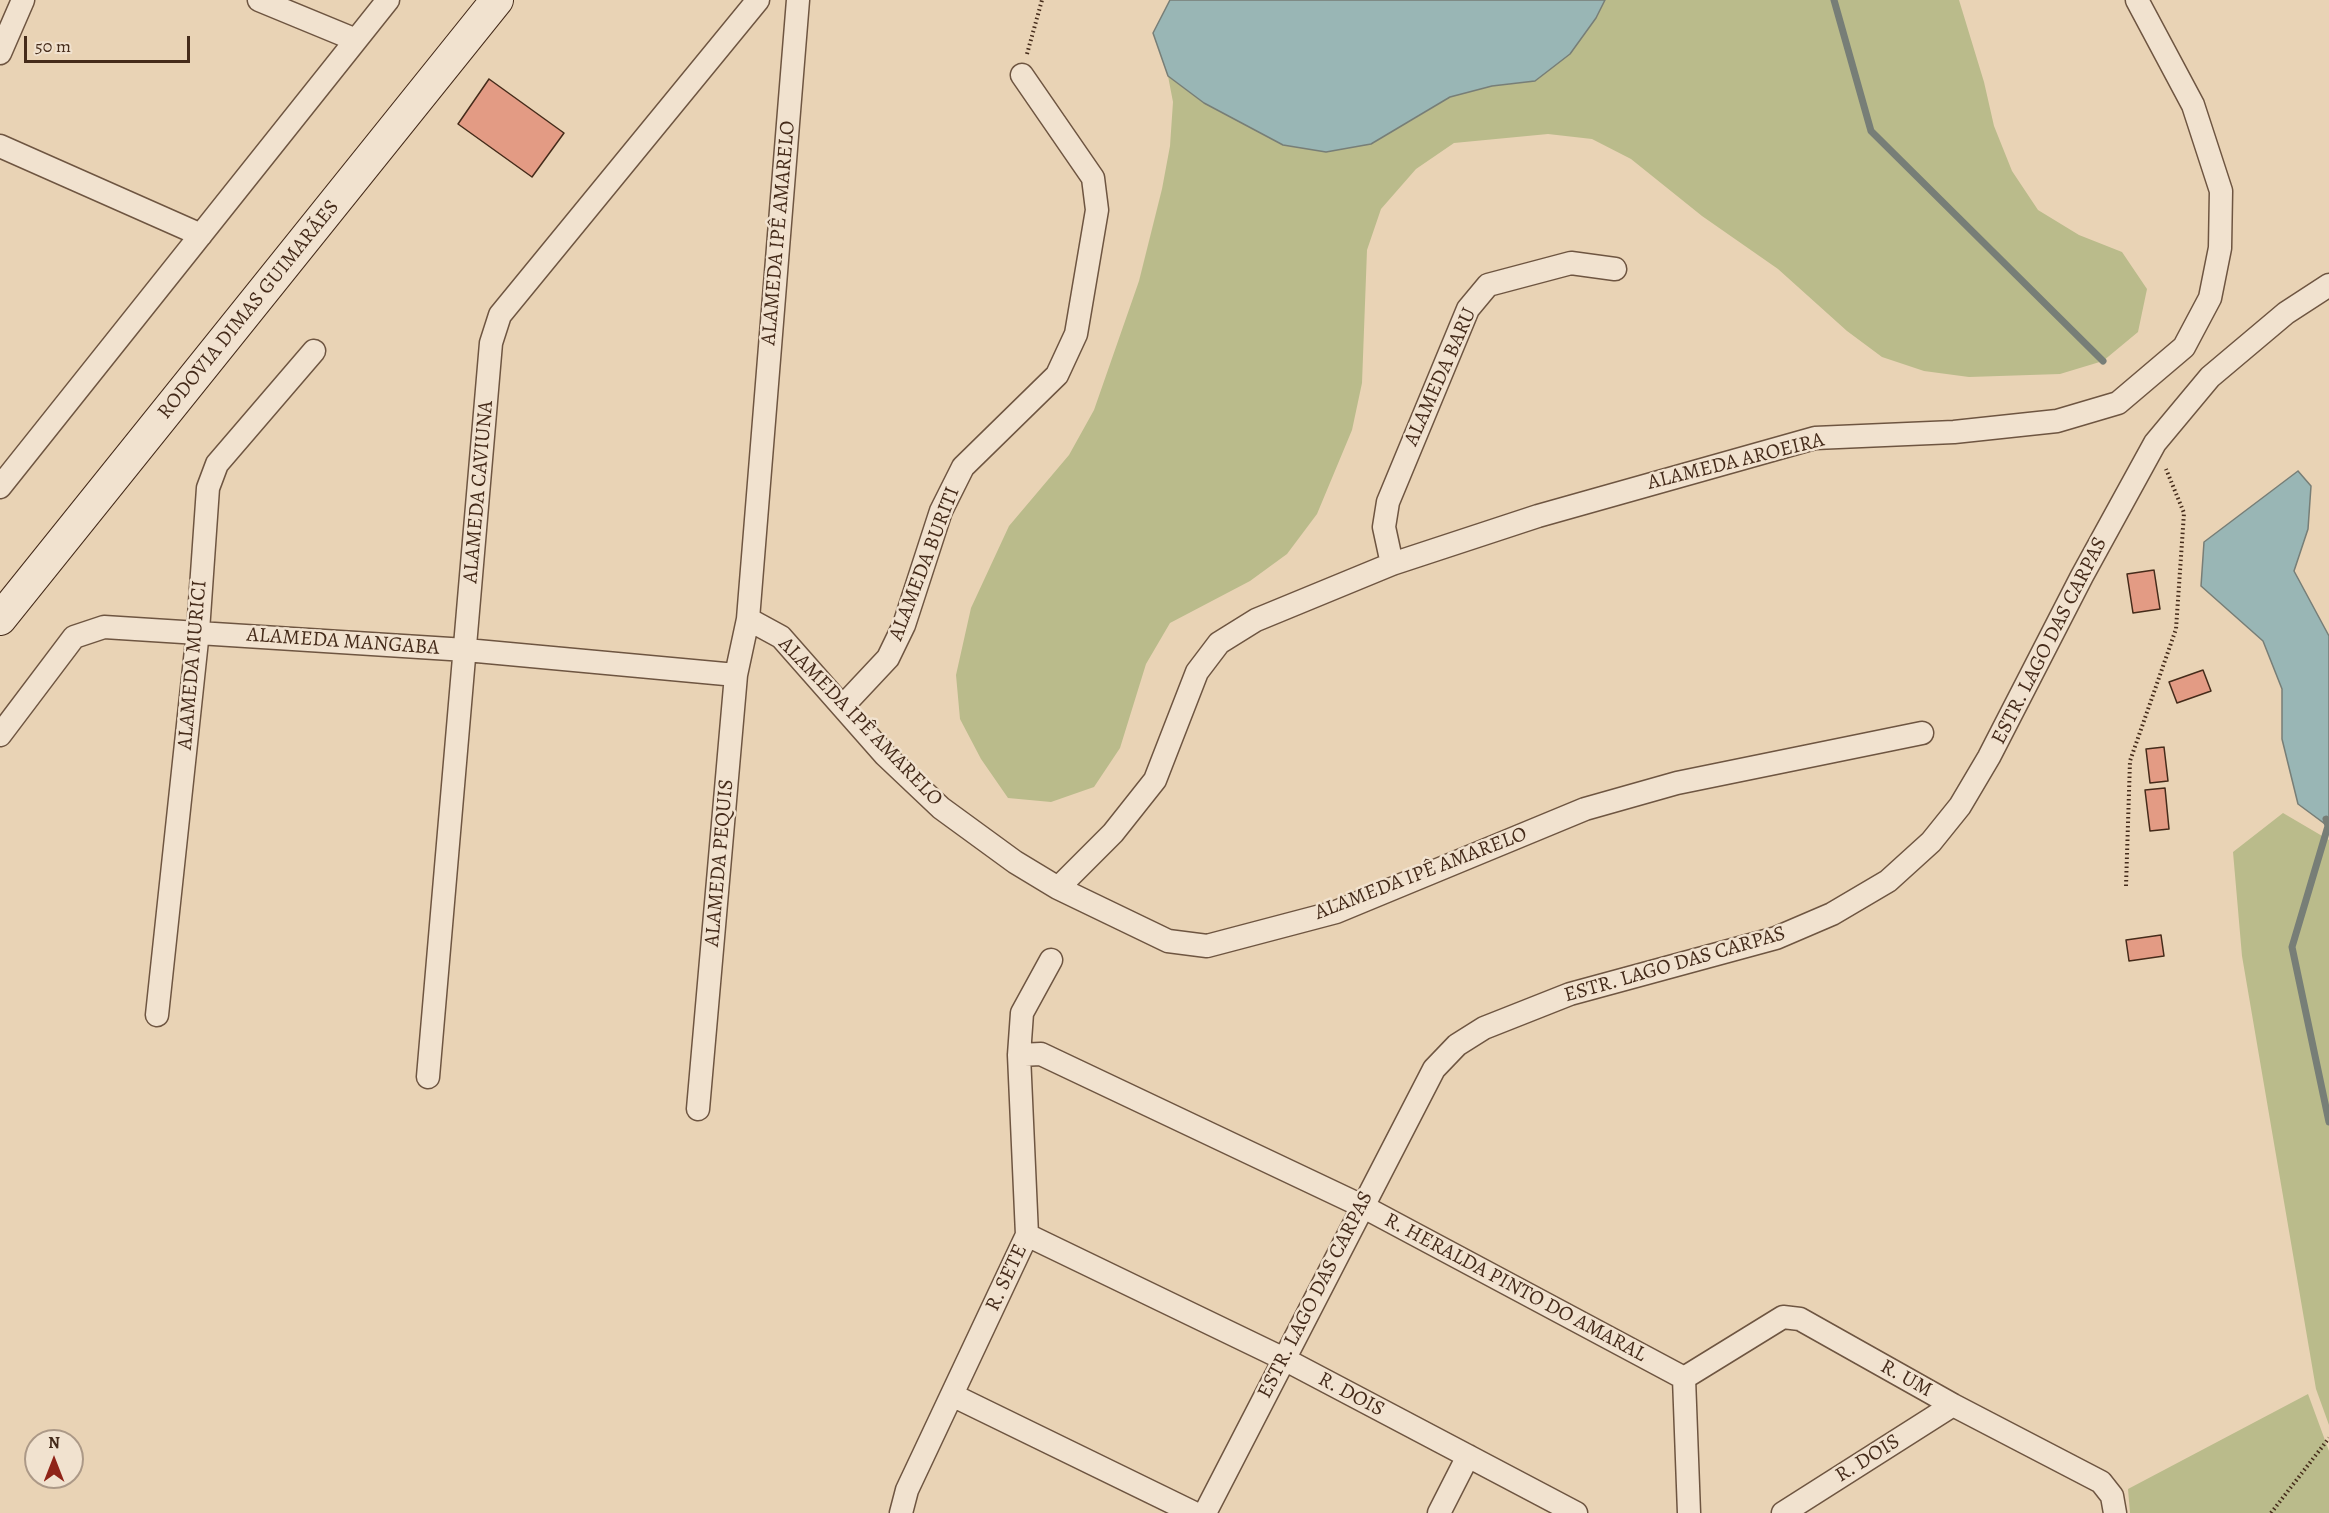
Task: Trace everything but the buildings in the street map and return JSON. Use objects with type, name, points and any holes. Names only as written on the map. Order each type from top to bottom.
[{"type":"main road","name":"RODOVIA DIMAS GUIMARÃES","points":[[0,619],[497,0]]},
{"type":"street","points":[[0,53],[23,0]]},
{"type":"street","points":[[259,0],[356,40]]},
{"type":"street","points":[[0,487],[388,0]]},
{"type":"street","name":"ALAMEDA CAVIUNA","points":[[428,1077],[491,343],[500,315],[758,0]]},
{"type":"street","name":"ALAMEDA IPÊ AMARELO","points":[[798,0],[748,619],[781,637],[885,755],[941,808],[1015,862],[1058,888],[1168,941],[1208,946],[1336,912],[1585,809],[1677,783],[1922,733]]},
{"type":"street","name":"ALAMEDA AROEIRA","points":[[1058,888],[1113,833],[1155,780],[1197,672],[1219,643],[1256,620],[1392,564],[1538,516],[1815,438],[1954,432],[2057,421],[2118,404],[2184,347],[2210,298],[2220,248],[2221,191],[2193,105],[2137,0]]},
{"type":"street","name":"ALAMEDA BURITI","points":[[843,706],[888,658],[904,625],[941,511],[963,467],[1057,375],[1076,334],[1097,210],[1093,178],[1022,75]]},
{"type":"street","points":[[0,146],[201,235]]},
{"type":"street","name":"ALAMEDA BARU","points":[[1392,564],[1384,527],[1388,502],[1468,309],[1488,285],[1571,263],[1615,269]]},
{"type":"street","name":"ESTR. LAGO DAS CARPAS","points":[[1205,1513],[1434,1069],[1466,1039],[1484,1028],[1570,994],[1776,938],[1832,914],[1888,881],[1931,842],[1960,806],[1989,757],[2082,576],[2155,443],[2210,377],[2286,313],[2329,285]]},
{"type":"street","name":"ALAMEDA MURICI","points":[[157,1015],[198,632],[208,488],[218,464],[314,351]]},
{"type":"street","name":"ALAMEDA PEQUIS","points":[[698,1109],[736,675],[748,619]]},
{"type":"street","name":"ALAMEDA MANGABA","points":[[0,735],[74,637],[104,627],[466,650],[736,675]]},
{"type":"street","name":"R. SETE","points":[[901,1513],[907,1491],[1027,1235],[1019,1055],[1022,1013],[1051,960]]},
{"type":"street","name":"R. HERALDA PINTO DO AMARAL","points":[[1019,1055],[1041,1054],[1362,1206],[1684,1378]]},
{"type":"street","name":"R. DOIS","points":[[1027,1235],[1284,1359],[1576,1513]]},
{"type":"street","name":"R. UM","points":[[1684,1378],[1783,1317],[1793,1317],[1953,1405],[2101,1482],[2112,1496],[2115,1513]]},
{"type":"street","points":[[1684,1378],[1689,1513]]},
{"type":"street","points":[[952,1395],[1194,1513]]},
{"type":"street","name":"R. DOIS","points":[[1783,1513],[1953,1405]]},
{"type":"street","points":[[1439,1513],[1468,1456]]},
{"type":"path","points":[[1022,75],[1042,0]]},
{"type":"path","points":[[2126,886],[2130,761],[2176,629],[2178,606],[2184,513],[2155,443]]},
{"type":"path","points":[[2271,1513],[2329,1438]]},
{"type":"green space","points":[[1605,0],[1959,0],[1984,82],[1994,126],[2012,171],[2038,210],[2079,235],[2122,252],[2147,289],[2138,332],[2103,361],[2060,374],[1969,377],[1924,371],[1882,357],[1847,331],[1778,269],[1702,216],[1631,159],[1592,139],[1548,134],[1454,143],[1416,169],[1381,209],[1367,250],[1362,383],[1352,430],[1317,514],[1287,554],[1250,581],[1170,623],[1146,664],[1120,748],[1094,787],[1051,802],[1008,798],[981,759],[960,719],[956,675],[971,608],[1009,526],[1069,455],[1094,410],[1139,281],[1162,189],[1170,146],[1173,102],[1168,76],[1204,103],[1283,145],[1409,122],[1450,97],[1492,86],[1535,81],[1596,18]]},
{"type":"green space","points":[[2283,813],[2329,840],[2329,1425],[2316,1389],[2242,956],[2233,852]]},
{"type":"green space","points":[[2308,1394],[2329,1451],[2329,1513],[2130,1513],[2128,1489]]},
{"type":"water","points":[[1170,0],[1605,0],[1596,18],[1570,54],[1535,81],[1492,86],[1450,97],[1371,144],[1326,152],[1283,145],[1204,103],[1168,76],[1153,33]]},
{"type":"water","points":[[2298,471],[2311,486],[2308,529],[2294,571],[2329,636],[2329,827],[2298,804],[2282,739],[2282,689],[2263,641],[2201,586],[2204,542]]},
{"type":"waterway","points":[[1834,0],[1871,131],[2103,361]]},
{"type":"waterway","points":[[2326,819],[2328,826],[2292,947],[2329,1122]]}]
